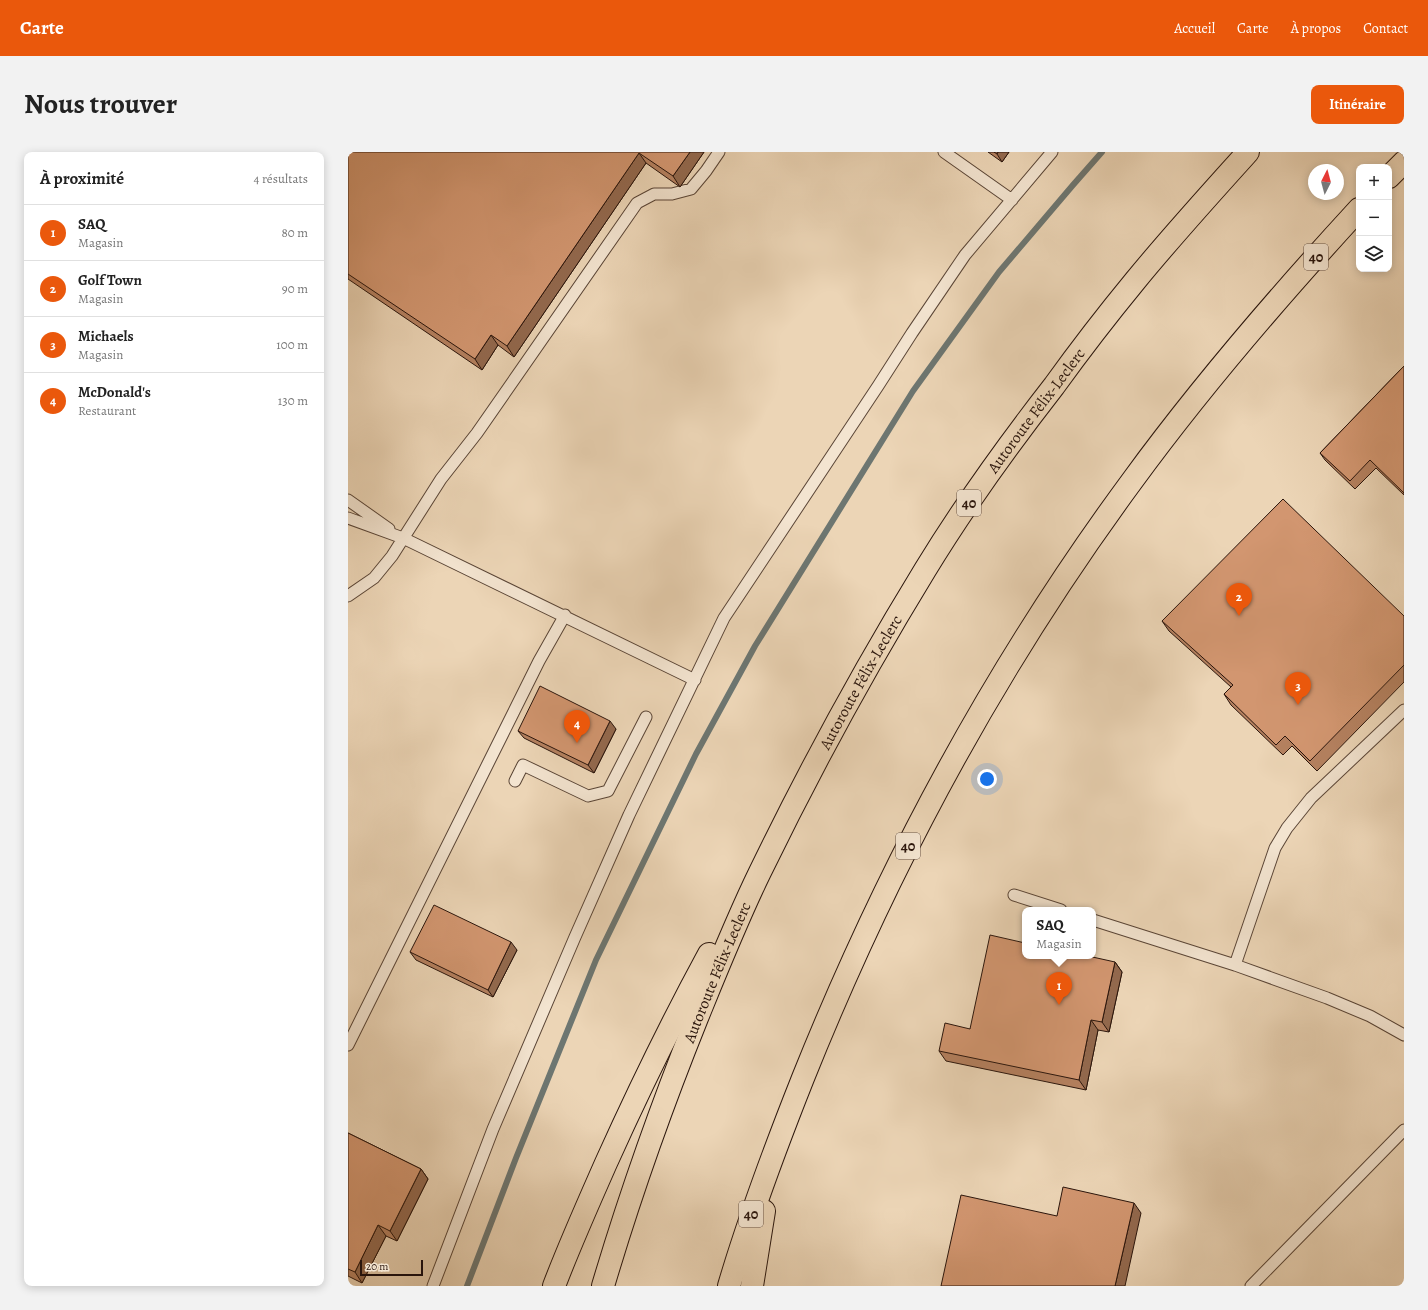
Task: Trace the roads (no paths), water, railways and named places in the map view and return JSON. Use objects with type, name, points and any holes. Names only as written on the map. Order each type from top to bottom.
[{"type":"highway","name":"Autoroute Félix-Leclerc","points":[[603,1286],[634,1188],[677,1067],[726,947],[759,874],[797,797],[873,657],[926,568],[1004,453],[1100,324],[1134,282],[1168,241],[1248,152]]},
{"type":"highway","points":[[1392,174],[1404,162]]},
{"type":"highway","name":"40","points":[[729,1286],[758,1193],[838,993],[880,900],[956,754],[1024,641],[1072,566],[1130,482],[1188,406],[1273,305],[1356,212]]},
{"type":"highway","points":[[554,1286],[589,1201],[657,1054],[705,963],[797,797]]},
{"type":"highway","points":[[752,1286],[764,1212],[778,1143]]},
{"type":"lane","points":[[348,596],[374,578],[392,556],[440,479],[477,433],[637,203],[654,194],[672,194],[691,189],[719,152]]},
{"type":"lane","points":[[944,152],[1012,200]]},
{"type":"lane","points":[[433,1286],[493,1129],[628,815],[724,618],[965,255],[1052,152]]},
{"type":"lane","points":[[348,500],[403,538]]},
{"type":"lane","points":[[348,518],[403,538],[565,615],[694,680]]},
{"type":"lane","points":[[348,1045],[539,661],[565,615]]},
{"type":"lane","points":[[1235,965],[1275,848],[1287,828],[1311,798],[1404,710]]},
{"type":"lane","points":[[515,781],[523,765],[588,796],[608,791],[646,717]]},
{"type":"lane","points":[[1014,895],[1052,907]]},
{"type":"lane","points":[[1096,921],[1235,965],[1327,998],[1370,1016],[1404,1035]]},
{"type":"lane","points":[[1251,1286],[1404,1130]]},
{"type":"waterway","points":[[467,1286],[516,1158],[596,960],[696,754],[755,646],[913,391],[999,272],[1102,152]]},
{"type":"place","name":"Golf Town","points":[[1239,616]]},
{"type":"place","name":"Michaels","points":[[1298,705]]},
{"type":"place","name":"McDonald's","points":[[577,743]]},
{"type":"place","name":"SAQ","points":[[1059,1005]]}]
